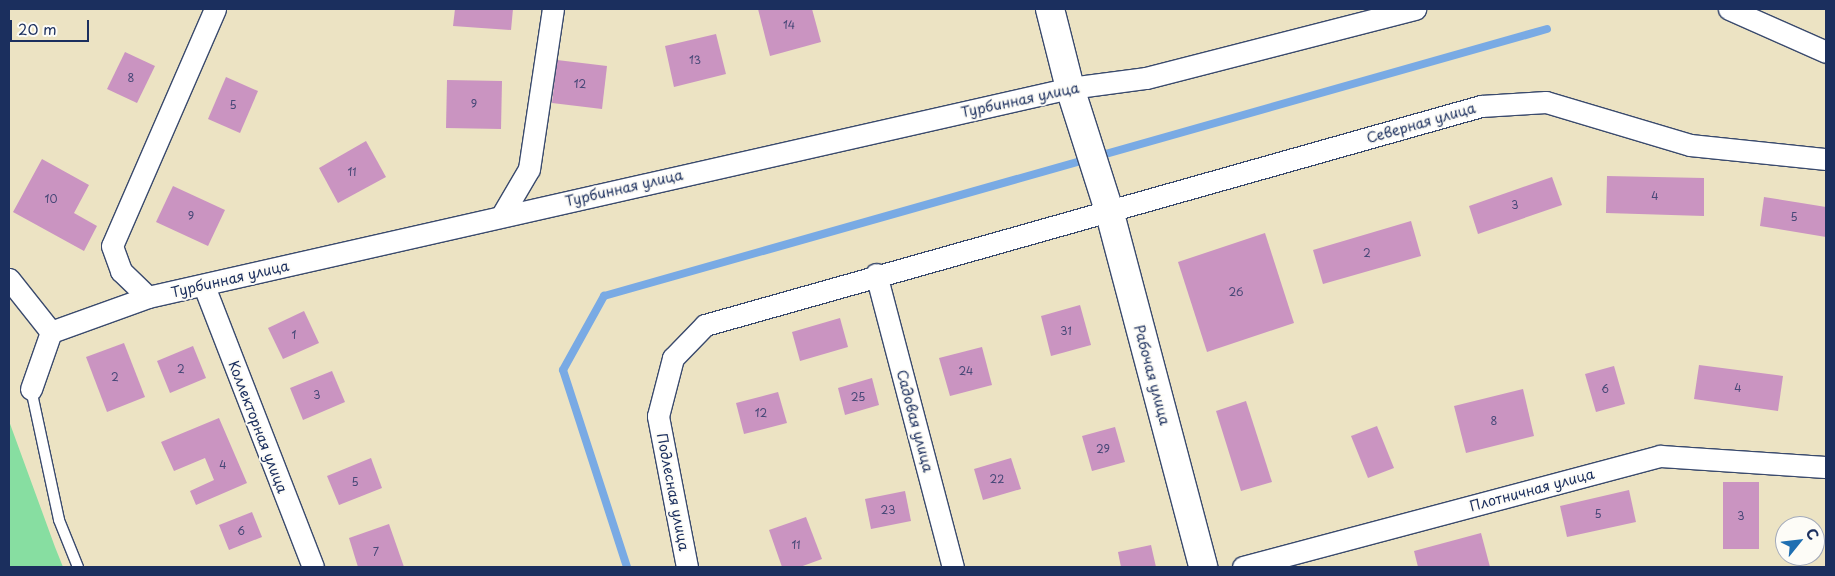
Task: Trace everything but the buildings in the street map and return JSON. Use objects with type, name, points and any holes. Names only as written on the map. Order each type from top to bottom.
[{"type":"street","points":[[148,297],[121,271],[112,246],[215,9]]},
{"type":"street","points":[[502,215],[528,169],[553,9]]},
{"type":"street","name":"Рабочая улица","points":[[1050,9],[1070,88],[1108,210],[1203,567]]},
{"type":"street","name":"Турбинная улица","points":[[51,332],[148,297],[204,286],[502,215],[1070,88],[1146,78],[1415,9]]},
{"type":"street","points":[[1729,9],[1826,52]]},
{"type":"street","name":"Северная улица","points":[[658,416],[673,358],[705,325],[876,274],[1481,106],[1546,102],[1690,145],[1826,159]]},
{"type":"street","name":"Садовая улица","points":[[876,274],[953,567]]},
{"type":"street","points":[[9,279],[51,332],[32,389]]},
{"type":"street","name":"Коллекторная улица","points":[[204,286],[313,567]]},
{"type":"street","name":"Подлесная улица","points":[[658,416],[687,567]]},
{"type":"street","name":"Плотничная улица","points":[[1243,567],[1660,456],[1826,467]]},
{"type":"lane","points":[[32,389],[59,520],[78,567]]},
{"type":"green space","points":[[9,421],[55,547],[63,567],[9,567]]},
{"type":"waterway","points":[[627,567],[563,370],[604,296],[1547,29]]}]
